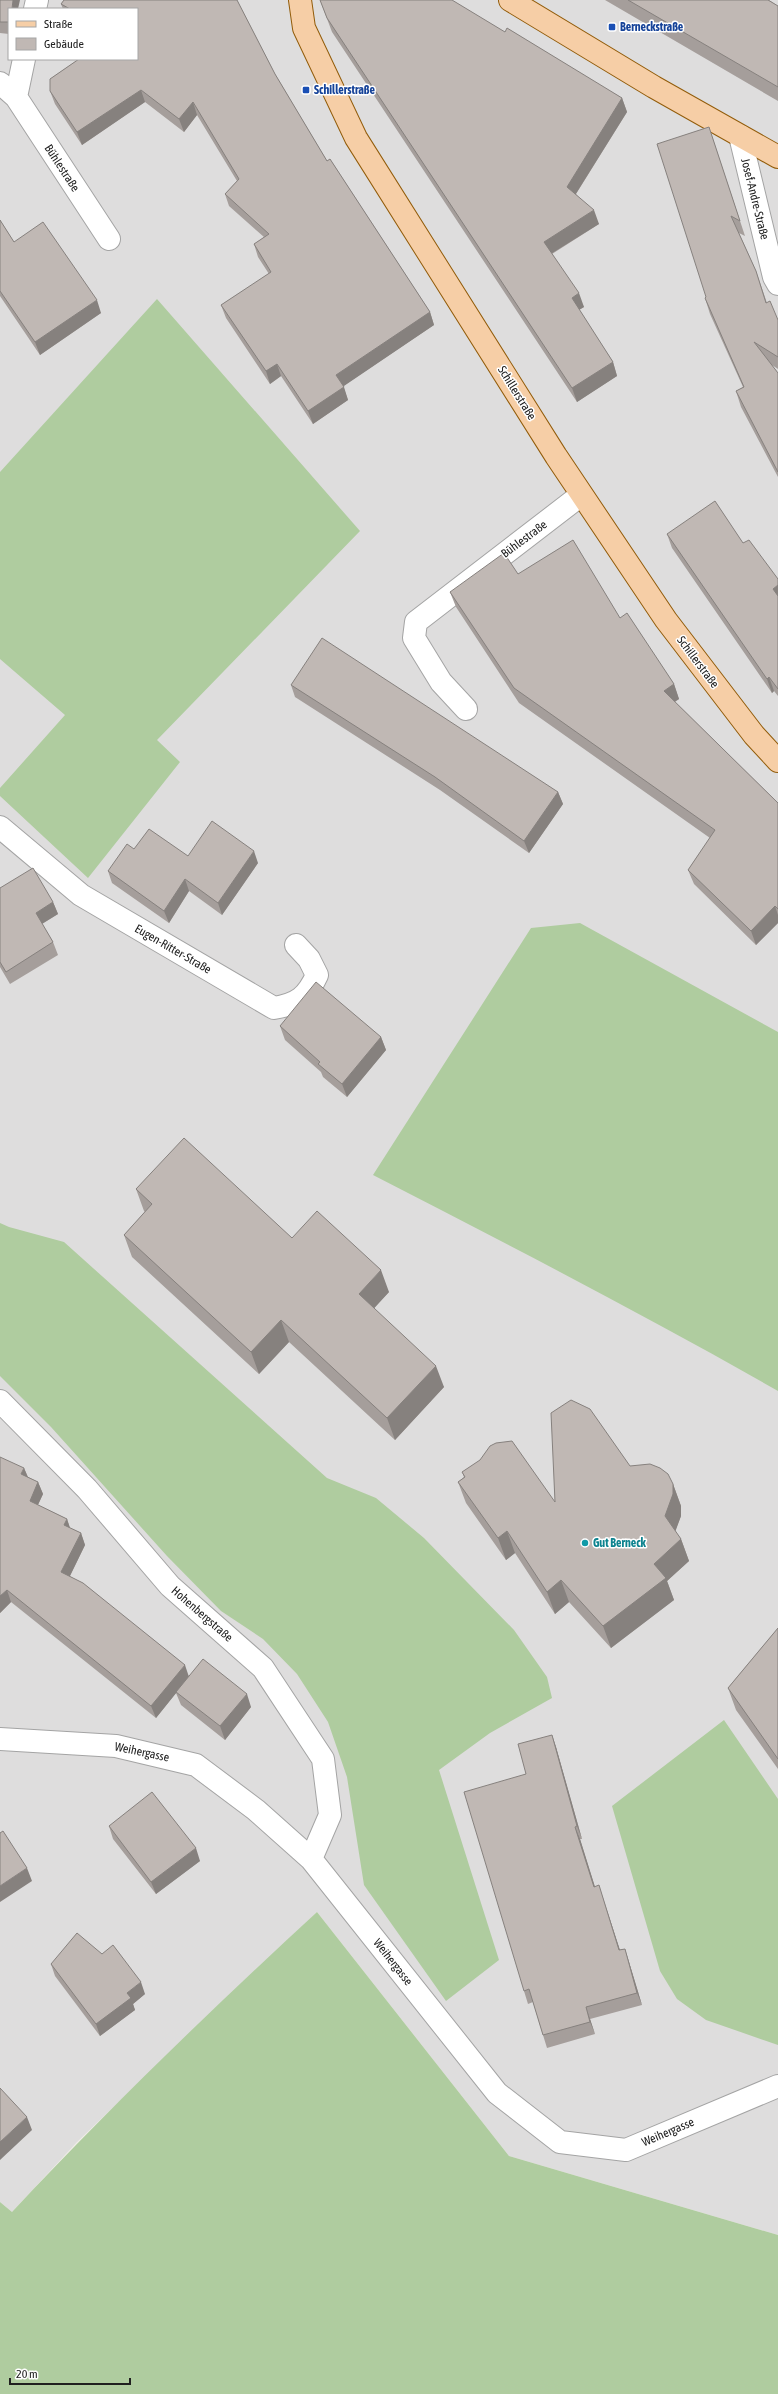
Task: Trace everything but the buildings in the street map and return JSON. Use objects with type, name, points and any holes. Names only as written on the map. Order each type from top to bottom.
[{"type":"main road","name":"Schillerstraße","points":[[300,0],[304,28],[349,128],[581,495],[666,620],[754,735],[778,761]]},
{"type":"main road","points":[[510,0],[778,157]]},
{"type":"street","name":"Bühlestraße","points":[[23,60],[8,90],[109,239]]},
{"type":"street","name":"Josef-Andre-Straße","points":[[740,136],[774,277],[778,284]]},
{"type":"street","name":"Bühlestraße","points":[[466,709],[441,682],[414,638],[416,622],[581,495]]},
{"type":"street","name":"Eugen-Ritter-Straße","points":[[0,827],[81,895],[274,1008],[285,1006],[304,998],[317,975],[309,959],[296,945]]},
{"type":"street","name":"Hohenbergstraße","points":[[0,1402],[87,1489],[170,1586],[263,1668],[323,1759],[330,1814],[311,1859]]},
{"type":"street","name":"Weihergasse","points":[[0,1739],[116,1746],[196,1765],[256,1810],[311,1859],[497,2093],[560,2142],[626,2150],[778,2086]]},
{"type":"shaded area","points":[[0,0],[778,0],[778,2235],[509,2156],[317,1912],[77,2142],[12,2212],[0,2202]]},
{"type":"green space","points":[[157,299],[360,531],[157,740],[180,762],[88,878],[0,796],[0,788],[65,715],[0,659],[0,472]]},
{"type":"green space","points":[[580,923],[778,1032],[778,1391],[526,1254],[373,1175],[531,928]]},
{"type":"green space","points":[[0,1223],[9,1227],[64,1242],[327,1478],[376,1498],[424,1538],[514,1630],[547,1677],[552,1698],[490,1733],[439,1770],[499,1960],[446,2001],[364,1885],[347,1777],[328,1722],[297,1674],[263,1639],[221,1611],[167,1556],[51,1427],[0,1376]]},
{"type":"green space","points":[[724,1720],[778,1799],[778,2045],[706,2020],[677,1999],[660,1971],[612,1806]]},
{"type":"green space","points":[[317,1912],[509,2156],[778,2235],[778,2394],[0,2394],[0,2202],[12,2212],[86,2134],[162,2059]]},
{"type":"place","name":"Berneckstraße","points":[[612,27]]},
{"type":"place","name":"Schillerstraße","points":[[306,90]]},
{"type":"place","name":"Gut Berneck","points":[[585,1543]]}]
